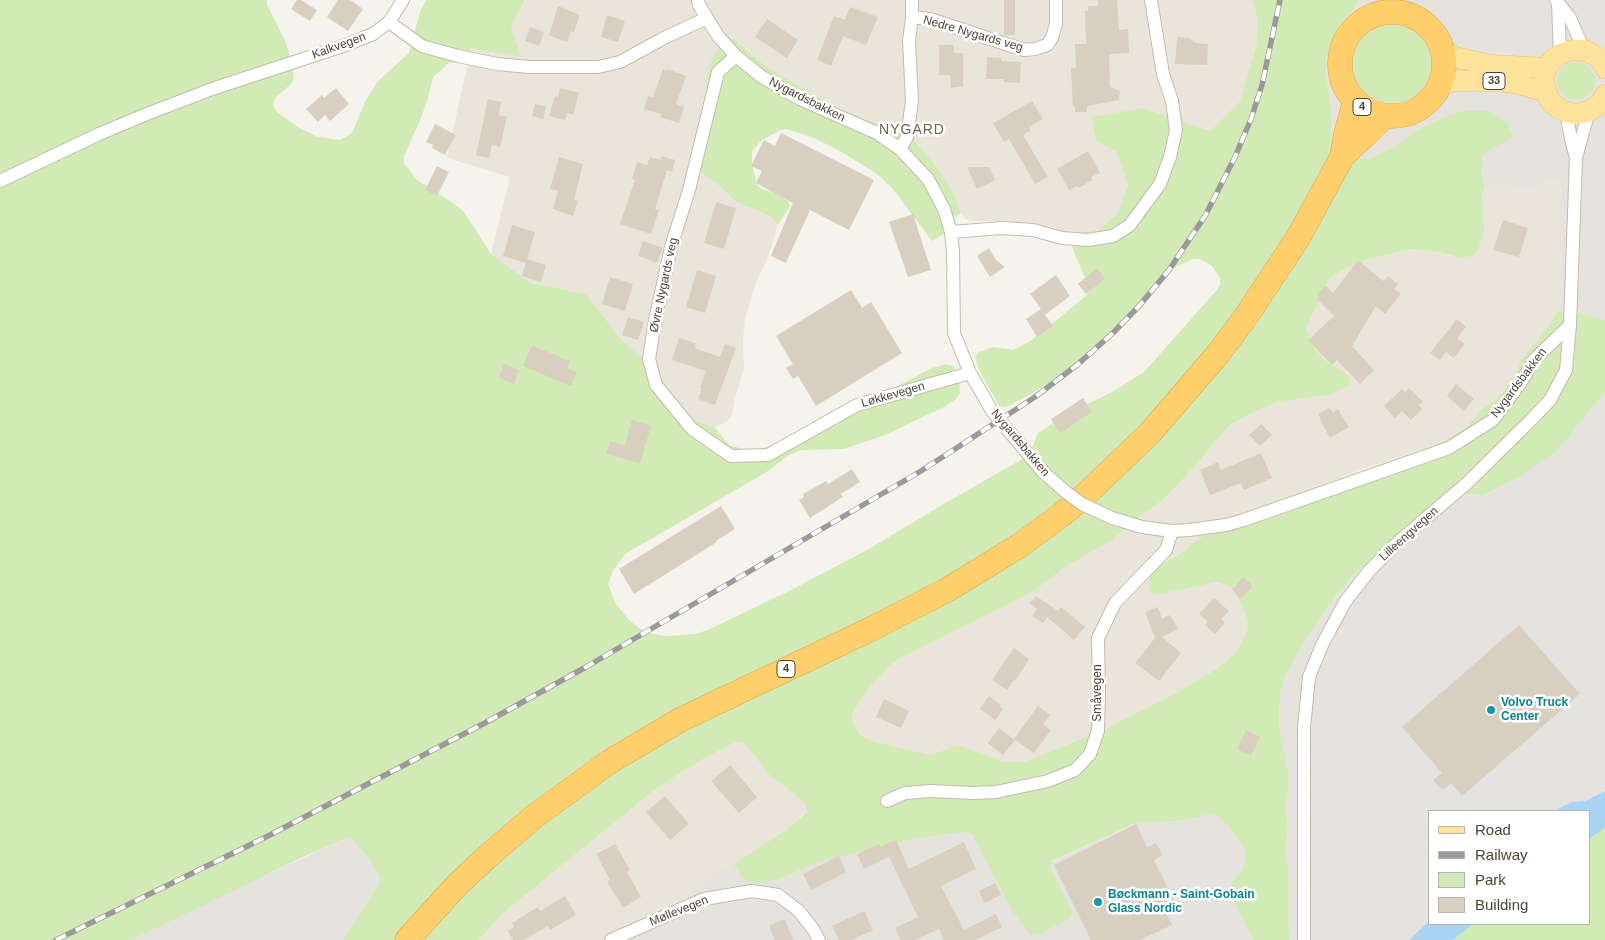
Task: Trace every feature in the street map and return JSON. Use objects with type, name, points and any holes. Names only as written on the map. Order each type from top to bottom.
[{"type":"highway","name":"4","points":[[1382,6],[1397,12],[1412,8],[1430,27],[1444,53],[1445,64],[1441,84],[1434,96],[1424,106],[1412,112],[1399,116],[1385,116],[1374,113],[1355,101],[1345,88],[1340,73],[1340,57],[1344,42],[1353,29],[1382,6]]},
{"type":"highway","name":"4","points":[[407,940],[440,902],[488,856],[535,816],[609,762],[680,720],[871,629],[947,590],[1019,546],[1060,516],[1111,471],[1150,433],[1218,354],[1252,308],[1298,238],[1342,157],[1355,101]]},
{"type":"highway","name":"4","points":[[1342,157],[1385,116]]},
{"type":"main road","name":"33","points":[[1444,53],[1455,58],[1490,65],[1553,61],[1572,50],[1584,50]]},
{"type":"main road","points":[[1584,50],[1599,58],[1605,68]]},
{"type":"main road","points":[[1553,61],[1544,84],[1549,99],[1554,105],[1566,112],[1577,114],[1588,112],[1600,103],[1605,96]]},
{"type":"main road","name":"33","points":[[1441,84],[1458,81],[1496,81],[1515,83],[1546,92]]},
{"type":"street","points":[[403,0],[389,22],[422,46],[497,64],[529,67],[598,67],[620,62],[664,38],[707,18]]},
{"type":"street","name":"Nygardsbakken","points":[[698,0],[718,36],[736,56],[762,77],[800,99],[877,133],[900,149],[928,179],[944,209],[951,232],[954,333],[970,373],[992,411],[1043,472],[1066,493],[1082,504],[1112,518],[1142,527],[1172,530],[1207,528],[1244,520],[1449,448],[1493,420],[1521,382],[1535,359],[1570,325]]},
{"type":"street","points":[[900,149],[907,137],[912,101],[909,41],[912,0]]},
{"type":"street","name":"Nedre Nygards veg","points":[[912,17],[930,19],[1024,50],[1035,49],[1047,45],[1052,38],[1056,24],[1056,0]]},
{"type":"street","points":[[951,232],[1002,228],[1033,230],[1062,238],[1088,240],[1113,236],[1130,225],[1160,184],[1170,157],[1176,130],[1172,101],[1163,74],[1151,0]]},
{"type":"street","points":[[1557,2],[1570,18],[1584,50]]},
{"type":"street","points":[[1553,61],[1557,2]]},
{"type":"street","name":"Kalkvegen","points":[[0,180],[100,134],[212,89],[346,45],[373,34],[389,22]]},
{"type":"street","name":"Øvre Nygards veg","points":[[736,56],[718,72],[688,190],[671,247],[650,359],[656,385],[692,429],[731,456],[768,455]]},
{"type":"street","name":"Lilleengvegen","points":[[1566,112],[1576,158]]},
{"type":"street","name":"Lilleengvegen","points":[[1304,940],[1304,728],[1309,677],[1322,645],[1345,602],[1369,571],[1398,542],[1466,484],[1550,400],[1566,370],[1570,325],[1576,158],[1588,112]]},
{"type":"street","name":"Løkkevegen","points":[[768,455],[857,405],[970,373]]},
{"type":"street","name":"Småvegen","points":[[887,801],[905,793],[931,791],[973,794],[996,792],[1048,782],[1075,770],[1090,754],[1098,731],[1098,638],[1115,603],[1166,550],[1172,530]]},
{"type":"street","name":"Møllevegen","points":[[611,940],[704,899],[752,891],[778,896],[799,911],[819,940]]},
{"type":"shaded area","points":[[525,0],[1252,0],[1258,19],[1256,47],[1240,101],[1210,131],[1144,108],[1097,142],[1117,152],[1128,186],[1117,214],[1097,231],[1070,233],[1006,221],[971,221],[965,218],[956,199],[887,128],[840,109],[767,67],[735,39],[709,69],[704,104],[700,172],[750,208],[770,216],[778,225],[767,259],[755,285],[745,319],[743,340],[744,368],[732,416],[715,428],[677,413],[649,364],[620,338],[586,294],[531,283],[491,254],[510,177],[447,158],[471,48],[511,27]]},
{"type":"shaded area","points":[[1360,0],[1605,0],[1605,320],[1578,312],[1557,312],[1562,295],[1559,223],[1561,188],[1559,182],[1553,179],[1527,190],[1499,184],[1485,188],[1481,174],[1483,153],[1508,140],[1448,115],[1417,130],[1394,147],[1368,159],[1354,159],[1339,155],[1331,136],[1331,108],[1326,59],[1339,26]]},
{"type":"shaded area","points":[[1553,179],[1559,182],[1561,188],[1559,223],[1562,295],[1557,312],[1548,327],[1522,361],[1513,380],[1494,401],[1482,409],[1468,425],[1437,444],[1366,468],[1216,524],[1177,556],[1152,570],[1189,587],[1217,582],[1230,587],[1235,592],[1249,624],[1244,638],[1233,656],[1216,669],[1178,692],[1105,729],[1024,762],[1003,762],[964,747],[931,755],[876,742],[863,737],[858,732],[852,720],[853,713],[864,694],[888,667],[900,658],[1038,588],[1068,565],[1163,500],[1231,424],[1277,402],[1329,395],[1351,379],[1347,374],[1323,359],[1314,347],[1306,328],[1330,277],[1362,261],[1411,249],[1440,252],[1461,258],[1484,229],[1482,194],[1485,188],[1499,184],[1527,190]]},
{"type":"shaded area","points":[[1605,392],[1605,791],[1585,801],[1571,802],[1556,810],[1428,810],[1428,922],[1409,940],[1289,940],[1286,850],[1288,829],[1285,807],[1289,786],[1279,724],[1280,695],[1283,681],[1303,643],[1350,578],[1399,536],[1464,494],[1485,495],[1522,475],[1557,451]]},
{"type":"shaded area","points":[[1605,401],[1605,458],[1578,428]]},
{"type":"shaded area","points":[[1605,525],[1605,740],[1525,810],[1428,810],[1428,858],[1408,875],[1408,883],[1414,896],[1380,933],[1369,940],[1337,940],[1334,831],[1367,798],[1348,777],[1362,762],[1357,756],[1349,754],[1339,755],[1335,728],[1352,718],[1356,707],[1351,691],[1336,672],[1340,659],[1355,634],[1380,607],[1427,568],[1461,598],[1470,593],[1488,565],[1534,590]]},
{"type":"shaded area","points":[[741,742],[747,746],[768,774],[803,801],[807,811],[786,830],[673,905],[607,940],[479,940],[502,914],[657,788],[701,760],[734,743]]},
{"type":"shaded area","points":[[1213,814],[1229,827],[1245,850],[1246,857],[1242,870],[1228,887],[1242,919],[1254,940],[607,940],[673,905],[734,864],[741,877],[782,878],[834,857],[918,838],[967,832],[1073,914],[1051,869],[1052,862],[1136,823],[1178,821]]},
{"type":"shaded area","points":[[345,839],[352,839],[370,860],[380,878],[378,885],[343,940],[131,940],[224,894]]},
{"type":"shaded area","points":[[1219,886],[1241,940],[1149,940],[1140,919]]},
{"type":"shaded area","points":[[768,912],[786,915],[798,929],[804,940],[659,940],[696,918]]},
{"type":"green space","points":[[0,0],[267,0],[267,5],[286,43],[294,78],[291,84],[275,98],[273,105],[276,111],[299,128],[318,137],[340,140],[352,133],[366,100],[377,82],[409,53],[420,12],[426,0],[525,0],[511,27],[521,57],[471,48],[468,62],[449,63],[433,77],[421,118],[404,156],[404,163],[417,180],[464,212],[491,254],[531,283],[586,294],[620,338],[649,364],[677,413],[715,428],[729,445],[749,451],[804,434],[932,368],[946,364],[953,366],[959,379],[960,393],[956,399],[944,407],[885,435],[844,449],[801,450],[625,554],[613,571],[608,584],[616,604],[629,620],[640,629],[653,634],[667,636],[696,634],[710,629],[793,589],[867,550],[1019,461],[1025,457],[1033,446],[1038,433],[1062,417],[1114,391],[1144,372],[1220,285],[1220,278],[1212,266],[1200,259],[1193,259],[1173,268],[1153,287],[1135,309],[1079,363],[1031,394],[1006,407],[999,406],[979,370],[975,357],[979,352],[993,347],[1013,350],[1032,340],[1087,295],[1090,289],[1073,250],[1070,233],[1097,231],[1117,214],[1128,186],[1117,152],[1097,142],[1091,117],[1144,108],[1210,131],[1240,101],[1256,47],[1258,19],[1252,0],[1360,0],[1339,26],[1326,59],[1331,108],[1331,136],[1339,155],[1354,159],[1368,159],[1394,147],[1417,130],[1448,115],[1462,111],[1490,111],[1507,123],[1513,136],[1483,154],[1481,174],[1485,188],[1482,194],[1484,229],[1478,250],[1474,255],[1461,258],[1440,252],[1411,249],[1362,261],[1330,277],[1306,328],[1314,347],[1323,359],[1347,374],[1351,379],[1348,386],[1329,395],[1277,402],[1231,424],[1163,500],[1134,520],[1112,540],[1068,565],[1038,588],[900,658],[888,667],[864,694],[853,713],[852,720],[858,732],[863,737],[876,742],[931,755],[957,746],[1003,762],[1024,762],[1105,729],[1178,692],[1216,669],[1233,656],[1244,638],[1249,624],[1235,592],[1230,587],[1217,582],[1155,595],[1150,591],[1149,577],[1152,570],[1177,556],[1222,520],[1437,444],[1456,434],[1468,425],[1482,409],[1494,401],[1513,380],[1521,361],[1548,327],[1557,312],[1578,312],[1605,320],[1605,392],[1557,451],[1522,475],[1484,495],[1464,494],[1399,536],[1371,559],[1350,578],[1303,643],[1283,681],[1280,695],[1279,724],[1289,786],[1285,807],[1288,829],[1286,850],[1288,864],[1289,940],[1254,940],[1242,919],[1228,887],[1242,870],[1246,857],[1245,850],[1229,827],[1213,814],[1178,821],[1136,823],[1052,861],[1051,869],[1073,913],[1069,919],[1037,935],[1031,935],[1013,912],[973,836],[967,832],[918,838],[821,861],[782,878],[761,883],[747,882],[741,877],[734,864],[786,830],[807,812],[807,809],[803,801],[768,774],[747,746],[741,742],[734,743],[701,760],[657,788],[502,914],[479,940],[343,940],[378,885],[380,878],[370,860],[352,839],[345,839],[305,856],[131,940],[0,940]]},
{"type":"green space","points":[[1392,25],[1407,28],[1419,37],[1428,49],[1431,64],[1428,79],[1419,91],[1407,100],[1392,103],[1377,100],[1365,91],[1356,79],[1353,64],[1356,49],[1365,37],[1377,28]]},
{"type":"green space","points":[[734,39],[767,67],[840,109],[887,128],[901,126],[929,158],[946,181],[956,199],[961,213],[955,217],[944,234],[932,241],[893,189],[877,174],[840,151],[814,138],[787,129],[780,130],[762,140],[752,151],[752,165],[757,185],[787,200],[790,206],[778,225],[770,216],[737,202],[700,172],[693,160],[709,69],[713,56],[722,45]]},
{"type":"green space","points":[[1576,62],[1589,68],[1595,81],[1589,94],[1576,100],[1563,94],[1557,81],[1563,68]]},
{"type":"green space","points":[[1605,828],[1605,940],[1453,940],[1472,925],[1590,925],[1590,838]]},
{"type":"water","points":[[1605,791],[1605,828],[1590,838],[1590,810],[1556,810],[1571,802],[1585,801]]},
{"type":"water","points":[[1428,922],[1428,925],[1472,925],[1453,940],[1409,940]]},
{"type":"building","points":[[297,0],[301,0],[317,10],[310,21],[291,9]]},
{"type":"building","points":[[338,0],[350,0],[363,9],[348,31],[327,17]]},
{"type":"building","points":[[1004,0],[1015,0],[1015,35],[1004,35]]},
{"type":"building","points":[[1098,0],[1117,0],[1119,30],[1128,29],[1129,53],[1109,54],[1110,87],[1120,91],[1119,100],[1087,106],[1087,112],[1075,112],[1071,68],[1076,68],[1075,44],[1086,44],[1085,11],[1088,11],[1088,6],[1098,6]]},
{"type":"building","points":[[558,6],[580,15],[574,32],[571,31],[567,42],[549,35]]},
{"type":"building","points":[[850,7],[878,17],[866,45],[843,36],[831,66],[817,60],[834,16],[845,20]]},
{"type":"building","points":[[607,15],[625,21],[618,42],[601,37]]},
{"type":"building","points":[[767,19],[798,40],[787,58],[755,37]]},
{"type":"building","points":[[530,27],[544,32],[539,46],[525,41]]},
{"type":"building","points":[[1177,37],[1190,38],[1195,43],[1208,44],[1207,65],[1175,64]]},
{"type":"building","points":[[939,45],[954,45],[954,53],[963,53],[963,86],[951,88],[950,75],[939,75]]},
{"type":"building","points":[[987,57],[1001,58],[1001,61],[1021,62],[1020,83],[1004,82],[1004,79],[986,79]]},
{"type":"building","points":[[663,69],[686,76],[676,104],[684,107],[679,123],[660,117],[661,114],[644,109],[648,96],[653,97]]},
{"type":"building","points":[[336,88],[349,104],[330,121],[325,115],[318,122],[306,109],[322,95],[324,98]]},
{"type":"building","points":[[560,88],[579,93],[573,115],[567,113],[565,120],[549,116],[555,96],[558,97]]},
{"type":"building","points":[[488,99],[501,102],[499,115],[507,117],[500,147],[492,145],[489,158],[476,155]]},
{"type":"building","points":[[1032,101],[1043,119],[1029,127],[1031,130],[1023,135],[1048,177],[1035,184],[1009,139],[1004,142],[993,123]]},
{"type":"building","points":[[535,104],[546,106],[543,119],[532,116]]},
{"type":"building","points":[[435,124],[456,135],[445,155],[432,148],[433,145],[426,142]]},
{"type":"building","points":[[781,133],[874,180],[849,230],[810,210],[786,263],[771,256],[793,203],[756,183],[762,171],[751,166],[764,140],[775,146]]},
{"type":"building","points":[[1088,151],[1100,173],[1091,177],[1092,180],[1079,188],[1077,186],[1069,190],[1057,169]]},
{"type":"building","points":[[662,156],[675,160],[672,172],[667,170],[655,209],[659,210],[651,234],[620,224],[635,180],[632,179],[637,162],[647,165],[650,157],[661,160]]},
{"type":"building","points":[[559,157],[583,164],[574,200],[578,201],[573,216],[553,209],[558,191],[550,189]]},
{"type":"building","points":[[437,166],[449,172],[437,196],[425,190]]},
{"type":"building","points":[[967,167],[989,167],[995,180],[977,189]]},
{"type":"building","points":[[716,202],[736,208],[724,249],[704,243]]},
{"type":"building","points":[[913,214],[931,270],[908,277],[889,222]]},
{"type":"building","points":[[1503,220],[1528,228],[1519,257],[1493,250]]},
{"type":"building","points":[[512,225],[535,232],[526,263],[503,256]]},
{"type":"building","points":[[643,241],[663,248],[657,263],[638,256]]},
{"type":"building","points":[[989,248],[996,260],[1005,267],[990,277],[977,256]]},
{"type":"building","points":[[527,259],[546,265],[541,282],[522,276]]},
{"type":"building","points":[[1358,260],[1383,281],[1388,276],[1398,284],[1394,289],[1401,294],[1385,314],[1376,306],[1352,346],[1374,370],[1360,384],[1337,360],[1332,365],[1308,340],[1334,316],[1317,299],[1319,296],[1317,294],[1326,286],[1333,293]]},
{"type":"building","points":[[1097,268],[1105,279],[1086,294],[1078,284]]},
{"type":"building","points":[[697,270],[716,276],[705,313],[686,307]]},
{"type":"building","points":[[1056,275],[1070,296],[1045,315],[1053,326],[1037,337],[1026,319],[1041,309],[1030,294]]},
{"type":"building","points":[[610,277],[633,284],[625,311],[602,304]]},
{"type":"building","points":[[851,290],[862,308],[871,302],[902,353],[816,406],[798,376],[793,379],[786,368],[793,364],[776,336]]},
{"type":"building","points":[[628,317],[644,322],[638,340],[622,335]]},
{"type":"building","points":[[1457,319],[1466,327],[1457,338],[1465,344],[1454,358],[1446,352],[1440,360],[1430,353]]},
{"type":"building","points":[[679,338],[696,343],[695,348],[720,357],[725,344],[736,348],[715,405],[698,399],[706,371],[672,360]]},
{"type":"building","points":[[533,346],[570,361],[567,368],[577,372],[571,386],[523,366]]},
{"type":"building","points":[[504,364],[519,370],[514,384],[499,378]]},
{"type":"building","points":[[1456,384],[1474,399],[1464,411],[1447,396]]},
{"type":"building","points":[[1409,388],[1423,402],[1419,405],[1422,409],[1411,420],[1402,411],[1395,418],[1384,406],[1402,389],[1405,392]]},
{"type":"building","points":[[1083,398],[1092,412],[1060,433],[1051,419]]},
{"type":"building","points":[[1330,408],[1333,413],[1338,409],[1349,427],[1330,438],[1318,414]]},
{"type":"building","points":[[632,420],[651,426],[640,463],[606,454],[610,441],[625,446]]},
{"type":"building","points":[[1261,424],[1272,435],[1260,446],[1249,435]]},
{"type":"building","points":[[1261,453],[1272,478],[1244,490],[1241,483],[1210,495],[1200,470],[1218,462],[1221,470]]},
{"type":"building","points":[[852,469],[860,482],[841,494],[843,497],[810,518],[799,500],[804,497],[803,494],[826,481],[828,484]]},
{"type":"building","points":[[721,506],[735,529],[634,594],[619,569]]},
{"type":"building","points":[[1243,577],[1253,586],[1241,599],[1232,590]]},
{"type":"building","points":[[1036,596],[1058,611],[1061,607],[1085,627],[1074,640],[1047,617],[1043,623],[1032,616],[1037,609],[1030,603]]},
{"type":"building","points":[[1214,598],[1229,611],[1221,619],[1225,623],[1215,634],[1205,625],[1208,622],[1199,614]]},
{"type":"building","points":[[1158,607],[1162,619],[1170,615],[1178,629],[1162,637],[1181,653],[1159,681],[1135,663],[1155,638],[1145,612]]},
{"type":"building","name":"Volvo Truck Center","points":[[1519,625],[1580,694],[1462,796],[1451,783],[1443,790],[1433,780],[1442,773],[1402,727]]},
{"type":"building","points":[[1014,648],[1029,659],[1007,690],[992,680]]},
{"type":"building","points":[[989,696],[1001,705],[1000,707],[1003,709],[995,720],[980,709]]},
{"type":"building","points":[[884,699],[909,711],[901,728],[876,717]]},
{"type":"building","points":[[1038,706],[1050,715],[1043,724],[1051,730],[1034,753],[1014,739]]},
{"type":"building","points":[[999,728],[1015,740],[1003,755],[988,743]]},
{"type":"building","points":[[1246,730],[1260,737],[1251,756],[1237,749]]},
{"type":"building","points":[[730,765],[757,797],[739,813],[711,781]]},
{"type":"building","points":[[665,796],[689,824],[670,840],[646,812]]},
{"type":"building","points":[[1136,824],[1147,847],[1156,843],[1163,855],[1154,860],[1177,907],[1166,913],[1172,925],[1140,940],[1091,940],[1054,865]]},
{"type":"building","points":[[896,840],[909,869],[964,842],[976,869],[941,886],[964,930],[996,914],[1002,927],[975,940],[944,940],[939,929],[916,940],[901,940],[895,928],[918,917],[889,857],[864,869],[857,854],[879,844],[880,847]]},
{"type":"building","points":[[615,844],[630,870],[627,872],[641,897],[623,908],[607,881],[610,880],[596,854]]},
{"type":"building","points":[[839,856],[846,872],[811,890],[803,874]]},
{"type":"building","points":[[995,883],[1001,895],[984,903],[979,891]]},
{"type":"building","points":[[565,896],[576,915],[550,930],[548,926],[524,940],[513,940],[508,931],[514,927],[512,923],[538,907],[540,911]]},
{"type":"building","points":[[864,911],[873,930],[852,940],[839,940],[832,926]]},
{"type":"building","points":[[784,919],[794,940],[775,940],[769,926]]},
{"type":"railway","points":[[56,940],[266,837],[483,724],[586,667],[921,471],[1035,397],[1077,365],[1112,334],[1140,305],[1169,270],[1205,216],[1235,157],[1251,119],[1262,85],[1280,0]]},
{"type":"place","name":"Volvo Truck Center","points":[[1491,710]]},
{"type":"place","name":"Bøckmann - Saint-Gobain Glass Nordic","points":[[1098,902]]},
{"type":"district","name":"NYGARD","points":[[912,130]]}]
